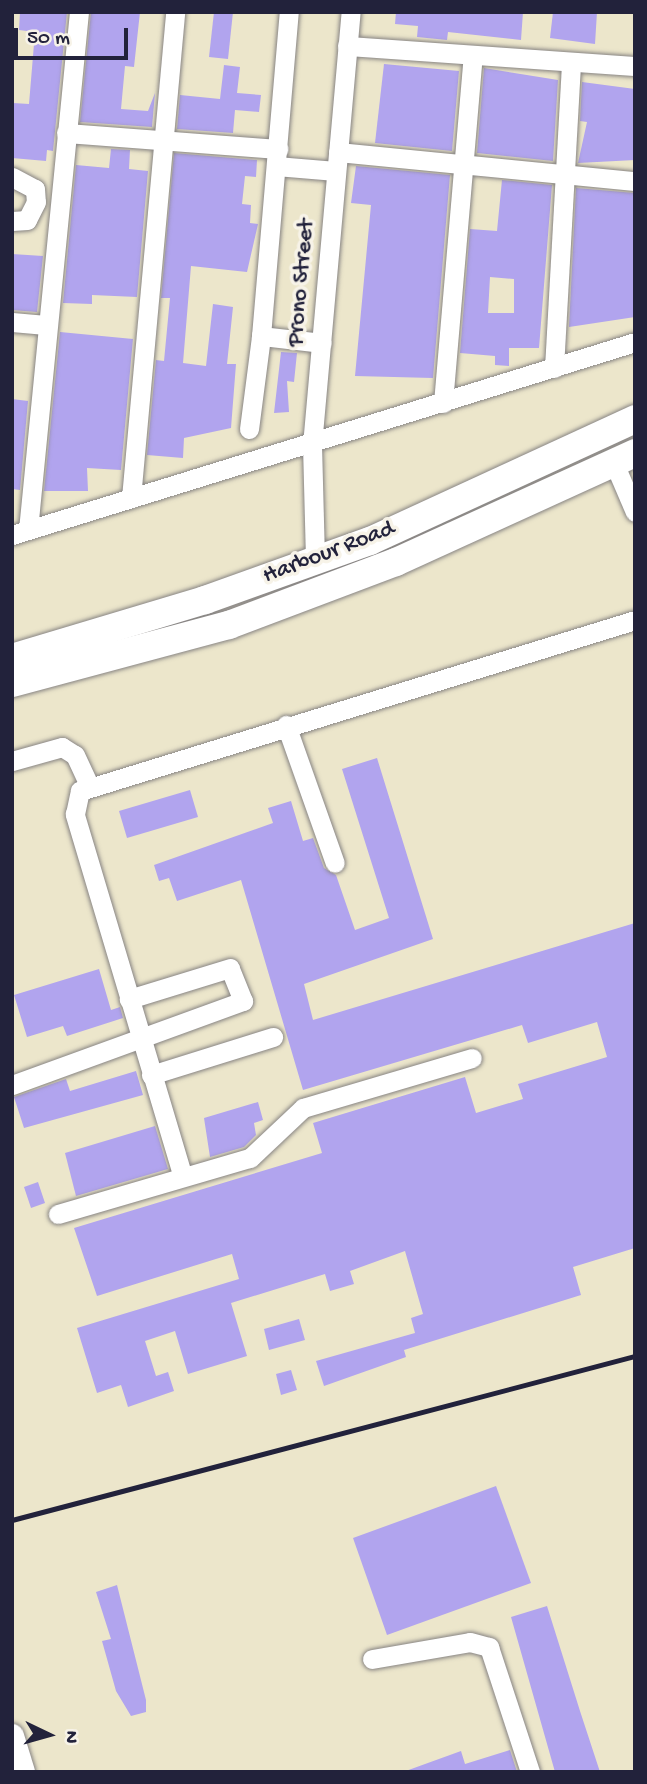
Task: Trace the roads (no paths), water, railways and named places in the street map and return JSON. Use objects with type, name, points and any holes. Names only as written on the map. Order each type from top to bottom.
[{"type":"highway","name":"Harbour Road","points":[[12,658],[205,600],[370,541],[635,419]]},
{"type":"highway","name":"Harbour Road","points":[[12,682],[242,620],[396,562],[624,458]]},
{"type":"main road","points":[[12,1735],[23,1772]]},
{"type":"street","points":[[79,12],[46,325],[20,533],[312,445],[635,342]]},
{"type":"street","points":[[131,498],[175,12]]},
{"type":"street","points":[[249,429],[261,336],[289,12]]},
{"type":"street","name":"Prono Street","points":[[315,559],[312,445],[351,12]]},
{"type":"street","points":[[347,46],[635,66]]},
{"type":"street","points":[[443,403],[473,56]]},
{"type":"street","points":[[554,368],[562,176],[571,62]]},
{"type":"street","points":[[66,133],[164,139],[277,157],[463,164],[562,176],[635,181]]},
{"type":"street","points":[[12,177],[35,189],[36,202],[27,220],[12,221]]},
{"type":"street","points":[[12,323],[46,325]]},
{"type":"street","points":[[261,336],[322,343]]},
{"type":"street","points":[[624,458],[635,512]]},
{"type":"street","points":[[182,1174],[75,814],[75,798],[89,785],[635,620]]},
{"type":"street","points":[[286,726],[335,863]]},
{"type":"street","points":[[12,761],[62,747],[75,755],[89,785]]},
{"type":"street","points":[[12,1085],[243,1002],[234,969],[129,999]]},
{"type":"street","points":[[151,1075],[273,1037]]},
{"type":"street","points":[[58,1214],[182,1174],[250,1158],[303,1108],[472,1058]]},
{"type":"street","points":[[372,1659],[470,1642],[489,1647],[530,1772]]},
{"type":"railway","points":[[12,1520],[635,1356]]}]
